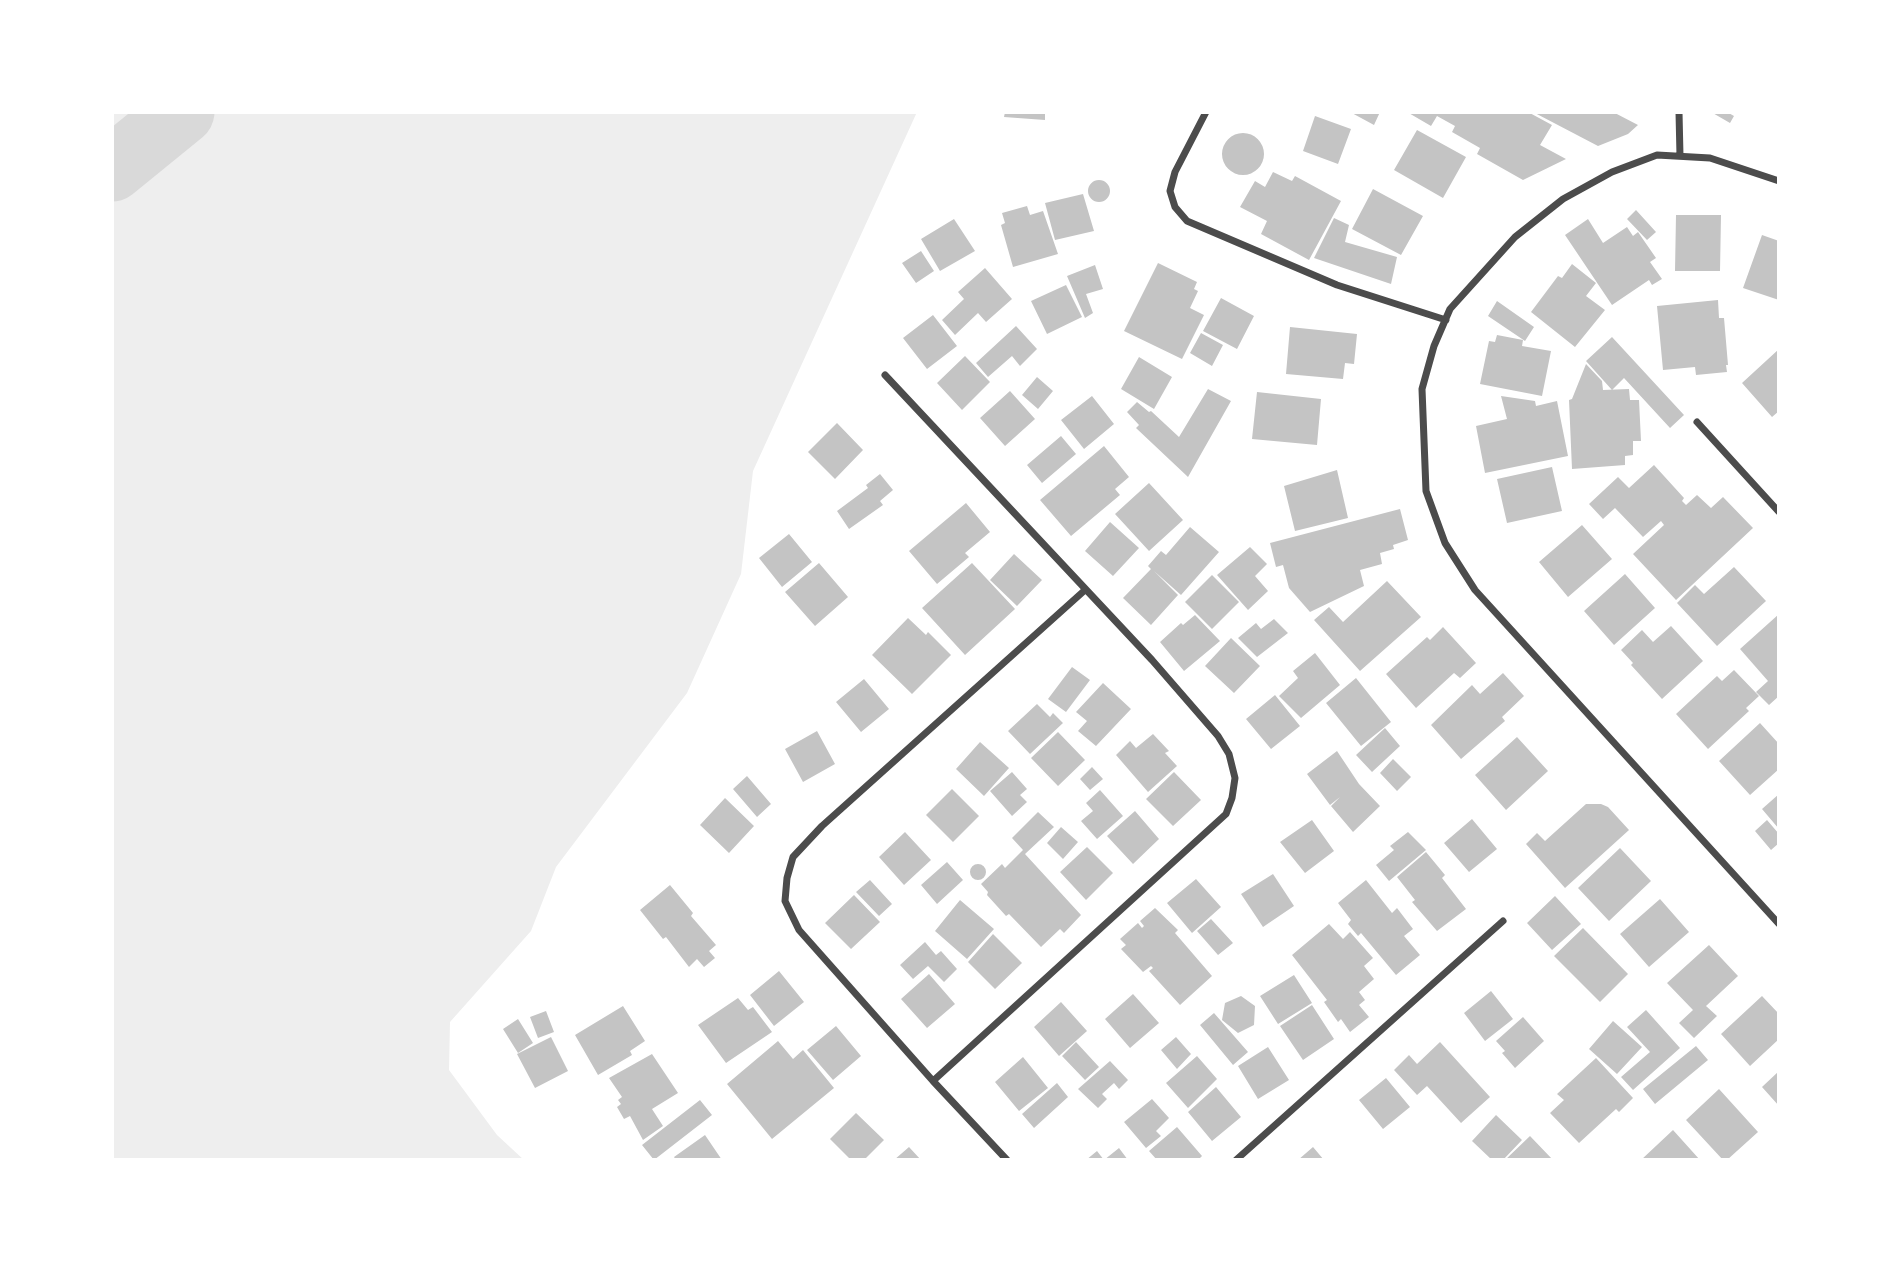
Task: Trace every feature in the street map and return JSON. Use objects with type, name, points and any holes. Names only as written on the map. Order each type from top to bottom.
[{"type":"street","points":[[1206,112],[1175,172],[1170,191],[1175,207],[1187,220],[1337,285],[1446,320]]},
{"type":"street","points":[[1679,112],[1680,156]]},
{"type":"street","points":[[1779,181],[1710,158],[1657,155],[1612,172],[1563,199],[1515,237],[1451,309],[1434,346],[1422,389],[1426,491],[1445,543],[1475,590],[1779,924]]},
{"type":"street","points":[[885,374],[1152,660],[1218,736],[1229,754],[1234,778],[1233,799],[1226,814],[933,1081]]},
{"type":"street","points":[[1697,422],[1779,512]]},
{"type":"street","points":[[1007,1160],[799,930],[785,901],[788,878],[793,858],[822,826],[1085,590]]},
{"type":"street","points":[[1236,1160],[1503,921]]},
{"type":"shaded area","points":[[112,112],[917,112],[753,471],[741,574],[687,693],[556,867],[531,931],[450,1022],[449,1070],[497,1135],[524,1160],[112,1160]]},
{"type":"building","points":[[1005,112],[1045,112],[1045,120],[1004,117]]},
{"type":"building","points":[[1350,112],[1380,112],[1374,125]]},
{"type":"building","points":[[1407,112],[1528,112],[1552,125],[1540,145],[1566,159],[1523,180],[1477,154],[1480,148],[1452,132],[1455,126],[1437,116],[1431,126]]},
{"type":"building","points":[[1533,112],[1613,112],[1638,125],[1628,134],[1598,146]]},
{"type":"building","points":[[1711,112],[1727,112],[1734,116],[1730,123]]},
{"type":"building","points":[[1315,116],[1351,129],[1338,164],[1303,151]]},
{"type":"building","points":[[1417,130],[1466,157],[1443,198],[1394,170]]},
{"type":"building","points":[[1243,133],[1258,139],[1264,154],[1258,169],[1243,175],[1228,169],[1222,154],[1228,139]]},
{"type":"building","points":[[1273,172],[1292,181],[1295,176],[1341,201],[1309,260],[1261,234],[1267,221],[1240,207],[1255,181],[1265,187]]},
{"type":"building","points":[[1099,180],[1107,183],[1110,191],[1107,199],[1099,202],[1091,199],[1088,191],[1091,183]]},
{"type":"building","points":[[1373,189],[1423,216],[1401,255],[1352,229]]},
{"type":"building","points":[[1083,194],[1094,231],[1055,240],[1045,203]]},
{"type":"building","points":[[1027,206],[1030,215],[1043,211],[1058,254],[1013,267],[1001,225],[1005,223],[1002,213]]},
{"type":"building","points":[[1636,210],[1656,232],[1647,240],[1627,219]]},
{"type":"building","points":[[1676,215],[1721,215],[1720,271],[1675,271]]},
{"type":"building","points":[[1334,218],[1349,225],[1345,242],[1397,257],[1391,284],[1314,258]]},
{"type":"building","points":[[954,219],[975,251],[940,271],[921,239]]},
{"type":"building","points":[[1588,219],[1603,243],[1627,227],[1633,236],[1638,232],[1656,258],[1650,262],[1662,279],[1652,285],[1649,280],[1612,305],[1565,235]]},
{"type":"building","points":[[1762,235],[1779,241],[1779,300],[1743,288]]},
{"type":"building","points":[[921,251],[934,271],[916,283],[902,263]]},
{"type":"building","points":[[1158,263],[1197,282],[1194,289],[1198,291],[1190,308],[1204,315],[1182,359],[1124,331]]},
{"type":"building","points":[[1572,264],[1596,283],[1586,296],[1605,310],[1575,347],[1531,312],[1558,276],[1562,278]]},
{"type":"building","points":[[1095,265],[1103,289],[1086,294],[1093,313],[1085,318],[1067,276]]},
{"type":"building","points":[[985,268],[1012,299],[986,322],[978,313],[955,335],[942,320],[964,299],[958,292]]},
{"type":"building","points":[[1066,285],[1082,317],[1047,334],[1031,301]]},
{"type":"building","points":[[1221,298],[1254,316],[1237,349],[1203,331]]},
{"type":"building","points":[[1718,300],[1719,318],[1724,318],[1727,372],[1696,375],[1695,367],[1663,370],[1657,306]]},
{"type":"building","points":[[1497,301],[1534,327],[1525,341],[1488,316]]},
{"type":"building","points":[[933,315],[957,346],[927,369],[903,338]]},
{"type":"building","points":[[1016,326],[1037,349],[1020,366],[1012,356],[988,377],[976,363]]},
{"type":"building","points":[[1290,327],[1357,334],[1354,364],[1345,363],[1343,379],[1286,374]]},
{"type":"building","points":[[1201,333],[1223,345],[1212,366],[1190,353]]},
{"type":"building","points":[[1497,335],[1523,340],[1522,346],[1551,351],[1542,396],[1480,384],[1489,341],[1495,342]]},
{"type":"building","points":[[1612,337],[1684,415],[1670,428],[1624,378],[1612,390],[1586,361]]},
{"type":"building","points":[[1779,349],[1779,411],[1772,417],[1742,383]]},
{"type":"building","points":[[965,356],[990,382],[962,410],[937,383]]},
{"type":"building","points":[[1139,357],[1172,377],[1154,409],[1121,389]]},
{"type":"building","points":[[1586,364],[1602,381],[1603,390],[1629,389],[1630,400],[1639,400],[1641,441],[1633,441],[1633,455],[1625,456],[1625,465],[1572,469],[1569,400],[1572,399]]},
{"type":"building","points":[[1037,377],[1053,391],[1038,409],[1022,395]]},
{"type":"building","points":[[1208,389],[1231,401],[1188,477],[1136,428],[1139,425],[1127,412],[1137,402],[1179,437]]},
{"type":"building","points":[[1010,391],[1035,419],[1005,446],[980,418]]},
{"type":"building","points":[[1257,392],[1321,399],[1317,445],[1252,439]]},
{"type":"building","points":[[1092,396],[1114,424],[1084,449],[1061,420]]},
{"type":"building","points":[[1501,396],[1535,401],[1536,406],[1557,401],[1568,456],[1485,473],[1476,426],[1507,419]]},
{"type":"building","points":[[837,423],[863,450],[835,479],[808,452]]},
{"type":"building","points":[[1061,436],[1076,454],[1042,483],[1027,465]]},
{"type":"building","points":[[1104,446],[1129,477],[1115,489],[1120,495],[1071,536],[1040,500]]},
{"type":"building","points":[[1654,465],[1684,498],[1682,501],[1686,505],[1697,495],[1711,508],[1723,497],[1753,528],[1676,600],[1633,554],[1664,525],[1661,521],[1643,537],[1615,508],[1603,519],[1589,504],[1618,477],[1629,488]]},
{"type":"building","points":[[1552,467],[1562,511],[1507,523],[1497,479]]},
{"type":"building","points":[[1337,470],[1348,518],[1295,531],[1284,486]]},
{"type":"building","points":[[880,474],[893,490],[880,501],[883,505],[849,529],[837,511],[868,488],[866,485]]},
{"type":"building","points":[[1149,483],[1183,520],[1149,551],[1115,514]]},
{"type":"building","points":[[966,503],[990,532],[965,553],[969,557],[937,584],[909,551]]},
{"type":"building","points":[[1400,509],[1408,540],[1393,545],[1394,549],[1380,553],[1382,564],[1360,570],[1364,586],[1310,612],[1289,588],[1283,565],[1276,567],[1270,543]]},
{"type":"building","points":[[1110,522],[1139,548],[1113,576],[1085,551]]},
{"type":"building","points":[[1582,525],[1612,559],[1568,597],[1539,562]]},
{"type":"building","points":[[1190,527],[1219,552],[1181,595],[1154,571],[1178,595],[1151,625],[1123,598],[1151,569],[1148,566],[1161,551],[1166,555]]},
{"type":"building","points":[[789,534],[812,562],[782,587],[759,558]]},
{"type":"building","points":[[1250,547],[1267,564],[1255,576],[1268,591],[1248,610],[1217,575]]},
{"type":"building","points":[[1014,554],[1042,580],[1017,606],[990,580]]},
{"type":"building","points":[[819,563],[848,597],[815,626],[785,592]]},
{"type":"building","points":[[972,563],[1015,609],[965,655],[922,608]]},
{"type":"building","points":[[1734,567],[1766,601],[1717,646],[1677,603],[1695,585],[1704,594]]},
{"type":"building","points":[[1625,574],[1655,608],[1614,645],[1584,611]]},
{"type":"building","points":[[1212,575],[1239,602],[1212,629],[1185,602]]},
{"type":"building","points":[[1387,581],[1421,617],[1360,671],[1314,620],[1329,607],[1343,622]]},
{"type":"building","points":[[1779,614],[1779,696],[1769,705],[1756,692],[1768,681],[1740,649]]},
{"type":"building","points":[[1195,615],[1220,641],[1184,671],[1160,642],[1181,623],[1183,625]]},
{"type":"building","points":[[908,618],[926,635],[928,632],[951,655],[912,694],[872,655]]},
{"type":"building","points":[[1274,619],[1288,633],[1257,657],[1238,638],[1256,623],[1261,629]]},
{"type":"building","points":[[1671,626],[1703,661],[1662,699],[1621,650],[1642,630],[1653,642]]},
{"type":"building","points":[[1443,627],[1476,663],[1460,678],[1454,673],[1416,708],[1386,674],[1427,637],[1430,640]]},
{"type":"building","points":[[1231,638],[1260,666],[1234,693],[1205,666]]},
{"type":"building","points":[[1315,653],[1340,685],[1301,718],[1279,696],[1298,678],[1293,671]]},
{"type":"building","points":[[1072,667],[1090,680],[1066,712],[1048,699]]},
{"type":"building","points":[[1734,670],[1759,696],[1746,708],[1749,711],[1708,749],[1676,714],[1717,676],[1722,681]]},
{"type":"building","points":[[1503,673],[1524,696],[1502,717],[1505,721],[1461,759],[1431,725],[1472,685],[1480,694]]},
{"type":"building","points":[[1356,678],[1391,722],[1361,746],[1326,703]]},
{"type":"building","points":[[864,679],[889,709],[861,732],[836,702]]},
{"type":"building","points":[[1103,683],[1131,709],[1096,746],[1078,731],[1087,721],[1076,712]]},
{"type":"building","points":[[1275,695],[1300,726],[1271,749],[1246,719]]},
{"type":"building","points":[[1037,704],[1050,717],[1053,713],[1063,723],[1030,754],[1008,731]]},
{"type":"building","points":[[1760,723],[1779,744],[1779,769],[1750,795],[1719,761]]},
{"type":"building","points":[[1385,728],[1400,746],[1372,772],[1356,755]]},
{"type":"building","points":[[817,731],[835,764],[803,782],[785,749]]},
{"type":"building","points":[[1058,732],[1085,760],[1058,786],[1031,758]]},
{"type":"building","points":[[1153,734],[1169,751],[1165,753],[1177,766],[1148,792],[1116,755],[1130,741],[1136,748]]},
{"type":"building","points":[[1517,737],[1548,771],[1506,810],[1475,775]]},
{"type":"building","points":[[980,742],[1009,768],[984,796],[956,769]]},
{"type":"building","points":[[1337,751],[1359,784],[1380,806],[1353,832],[1331,806],[1340,797],[1330,805],[1307,774]]},
{"type":"building","points":[[1393,759],[1411,777],[1397,791],[1380,773]]},
{"type":"building","points":[[1092,767],[1103,779],[1090,790],[1080,779]]},
{"type":"building","points":[[1012,772],[1027,789],[1020,795],[1027,802],[1012,816],[990,791]]},
{"type":"building","points":[[1174,772],[1201,800],[1173,826],[1146,799]]},
{"type":"building","points":[[747,776],[771,804],[757,817],[733,789]]},
{"type":"building","points":[[952,789],[979,816],[953,842],[926,815]]},
{"type":"building","points":[[1100,790],[1123,816],[1097,839],[1081,821],[1093,811],[1086,803]]},
{"type":"building","points":[[1779,794],[1779,829],[1762,809]]},
{"type":"building","points":[[725,798],[754,826],[729,853],[700,825]]},
{"type":"building","points":[[1586,804],[1608,807],[1629,830],[1565,888],[1526,844],[1537,833],[1545,841]]},
{"type":"building","points":[[1135,811],[1159,839],[1133,864],[1107,836]]},
{"type":"building","points":[[1038,812],[1054,827],[1025,854],[1081,915],[1064,933],[1060,929],[1041,947],[1009,914],[1006,916],[981,884],[1002,864],[1005,868],[1023,850],[1012,838]]},
{"type":"building","points":[[1472,819],[1497,849],[1469,872],[1444,843]]},
{"type":"building","points":[[1312,820],[1334,851],[1305,873],[1280,842]]},
{"type":"building","points":[[1767,820],[1779,834],[1779,843],[1771,850],[1755,831]]},
{"type":"building","points":[[1061,827],[1078,842],[1063,859],[1047,843]]},
{"type":"building","points":[[905,832],[931,860],[904,885],[879,857]]},
{"type":"building","points":[[1408,832],[1426,850],[1389,881],[1376,865],[1394,850],[1390,846]]},
{"type":"building","points":[[1087,847],[1113,873],[1086,900],[1060,872]]},
{"type":"building","points":[[1620,848],[1651,881],[1609,921],[1578,888]]},
{"type":"building","points":[[1426,852],[1445,875],[1442,878],[1466,909],[1437,931],[1412,902],[1415,900],[1397,877]]},
{"type":"building","points":[[947,862],[963,880],[937,904],[921,885]]},
{"type":"building","points":[[975,864],[981,864],[986,872],[984,878],[975,880],[970,875],[970,869]]},
{"type":"building","points":[[1273,874],[1294,906],[1263,927],[1241,894]]},
{"type":"building","points":[[1196,879],[1221,907],[1192,933],[1167,903]]},
{"type":"building","points":[[870,880],[892,904],[879,916],[856,892]]},
{"type":"building","points":[[1366,880],[1392,913],[1397,908],[1413,929],[1404,936],[1420,955],[1396,975],[1361,933],[1358,936],[1348,924],[1351,920],[1338,903]]},
{"type":"building","points":[[670,885],[693,913],[691,916],[716,945],[709,951],[715,958],[704,967],[697,959],[689,967],[666,937],[663,939],[640,910]]},
{"type":"building","points":[[854,895],[880,922],[851,949],[825,923]]},
{"type":"building","points":[[1555,896],[1581,924],[1552,950],[1527,923]]},
{"type":"building","points":[[1660,899],[1689,932],[1649,967],[1620,934]]},
{"type":"building","points":[[960,900],[994,929],[967,959],[935,931]]},
{"type":"building","points":[[1155,908],[1178,930],[1175,933],[1212,976],[1180,1005],[1149,971],[1153,968],[1151,966],[1143,972],[1121,949],[1126,945],[1120,939],[1138,923],[1142,928],[1144,926],[1140,921]]},
{"type":"building","points":[[1211,919],[1233,943],[1218,955],[1197,931]]},
{"type":"building","points":[[1329,924],[1343,939],[1350,932],[1373,958],[1364,966],[1374,979],[1359,992],[1365,1000],[1359,1005],[1369,1017],[1350,1032],[1341,1019],[1338,1022],[1324,1002],[1327,1000],[1292,955]]},
{"type":"building","points":[[1583,928],[1628,974],[1600,1002],[1554,956]]},
{"type":"building","points":[[993,934],[1022,963],[995,989],[968,962]]},
{"type":"building","points":[[925,942],[936,955],[941,951],[957,969],[944,982],[928,966],[913,979],[900,965]]},
{"type":"building","points":[[1709,945],[1738,976],[1706,1006],[1717,1016],[1694,1038],[1679,1023],[1693,1010],[1667,983]]},
{"type":"building","points":[[779,971],[804,1002],[774,1026],[750,995]]},
{"type":"building","points":[[929,974],[955,1004],[927,1028],[901,999]]},
{"type":"building","points":[[1294,975],[1312,1003],[1278,1024],[1260,996]]},
{"type":"building","points":[[1491,991],[1513,1019],[1485,1041],[1464,1013]]},
{"type":"building","points":[[1133,994],[1159,1023],[1130,1048],[1105,1019]]},
{"type":"building","points":[[1241,996],[1255,1006],[1254,1025],[1238,1033],[1222,1020],[1225,1003]]},
{"type":"building","points":[[1762,996],[1779,1014],[1779,1039],[1750,1066],[1721,1034]]},
{"type":"building","points":[[738,998],[748,1010],[753,1007],[772,1032],[726,1063],[698,1025]]},
{"type":"building","points":[[1061,1002],[1087,1031],[1059,1056],[1034,1027]]},
{"type":"building","points":[[1312,1005],[1334,1039],[1303,1060],[1280,1026]]},
{"type":"building","points":[[623,1006],[645,1041],[630,1051],[632,1055],[598,1075],[575,1035]]},
{"type":"building","points":[[1646,1010],[1680,1048],[1633,1090],[1621,1077],[1650,1052],[1627,1027]]},
{"type":"building","points":[[546,1011],[554,1032],[538,1038],[530,1017]]},
{"type":"building","points":[[1214,1013],[1248,1052],[1233,1065],[1200,1025]]},
{"type":"building","points":[[1523,1017],[1544,1041],[1515,1068],[1496,1041]]},
{"type":"building","points":[[518,1019],[533,1043],[518,1053],[503,1029]]},
{"type":"building","points":[[1613,1021],[1642,1047],[1617,1074],[1589,1049]]},
{"type":"building","points":[[836,1026],[861,1056],[833,1080],[807,1050]]},
{"type":"building","points":[[551,1037],[568,1071],[535,1088],[517,1054]]},
{"type":"building","points":[[1176,1037],[1191,1054],[1177,1069],[1161,1050]]},
{"type":"building","points":[[778,1041],[793,1059],[803,1050],[834,1088],[772,1139],[727,1084]]},
{"type":"building","points":[[1076,1042],[1099,1067],[1085,1080],[1062,1056]]},
{"type":"building","points":[[1440,1042],[1490,1097],[1461,1123],[1427,1086],[1417,1095],[1394,1070],[1409,1055],[1417,1064]]},
{"type":"building","points":[[1696,1046],[1708,1060],[1655,1104],[1643,1089]]},
{"type":"building","points":[[1268,1047],[1289,1080],[1258,1099],[1238,1066]]},
{"type":"building","points":[[652,1054],[678,1093],[652,1109],[663,1126],[643,1140],[630,1116],[624,1119],[617,1107],[621,1104],[618,1100],[622,1097],[609,1078]]},
{"type":"building","points":[[1197,1056],[1217,1079],[1188,1108],[1166,1083]]},
{"type":"building","points":[[1023,1057],[1048,1088],[1019,1111],[995,1082]]},
{"type":"building","points":[[1596,1058],[1633,1098],[1619,1112],[1616,1109],[1579,1143],[1550,1113],[1564,1100],[1557,1094]]},
{"type":"building","points":[[1110,1061],[1128,1080],[1119,1089],[1114,1083],[1102,1094],[1107,1099],[1098,1108],[1078,1089]]},
{"type":"building","points":[[1779,1071],[1779,1106],[1762,1087]]},
{"type":"building","points":[[1386,1078],[1410,1107],[1383,1129],[1359,1100]]},
{"type":"building","points":[[1057,1083],[1068,1097],[1034,1128],[1022,1114]]},
{"type":"building","points":[[1216,1087],[1241,1117],[1212,1141],[1188,1112]]},
{"type":"building","points":[[1719,1089],[1758,1132],[1727,1160],[1723,1160],[1686,1120]]},
{"type":"building","points":[[1152,1099],[1169,1118],[1156,1131],[1161,1136],[1146,1148],[1124,1122]]},
{"type":"building","points":[[700,1100],[712,1115],[654,1160],[642,1145]]},
{"type":"building","points":[[856,1113],[884,1140],[864,1160],[851,1160],[830,1139]]},
{"type":"building","points":[[1496,1115],[1522,1140],[1503,1160],[1492,1160],[1472,1141]]},
{"type":"building","points":[[1177,1127],[1202,1156],[1198,1160],[1157,1160],[1149,1151]]},
{"type":"building","points":[[1673,1130],[1700,1160],[1641,1160]]},
{"type":"building","points":[[705,1135],[722,1160],[676,1160],[674,1157]]},
{"type":"building","points":[[1530,1136],[1553,1160],[1505,1160]]},
{"type":"building","points":[[909,1147],[921,1160],[894,1160]]},
{"type":"building","points":[[1313,1147],[1324,1160],[1298,1160]]},
{"type":"building","points":[[1119,1148],[1128,1160],[1104,1160]]},
{"type":"building","points":[[1097,1151],[1104,1160],[1086,1160]]},
{"type":"waterway","points":[[112,169],[182,112]]}]
